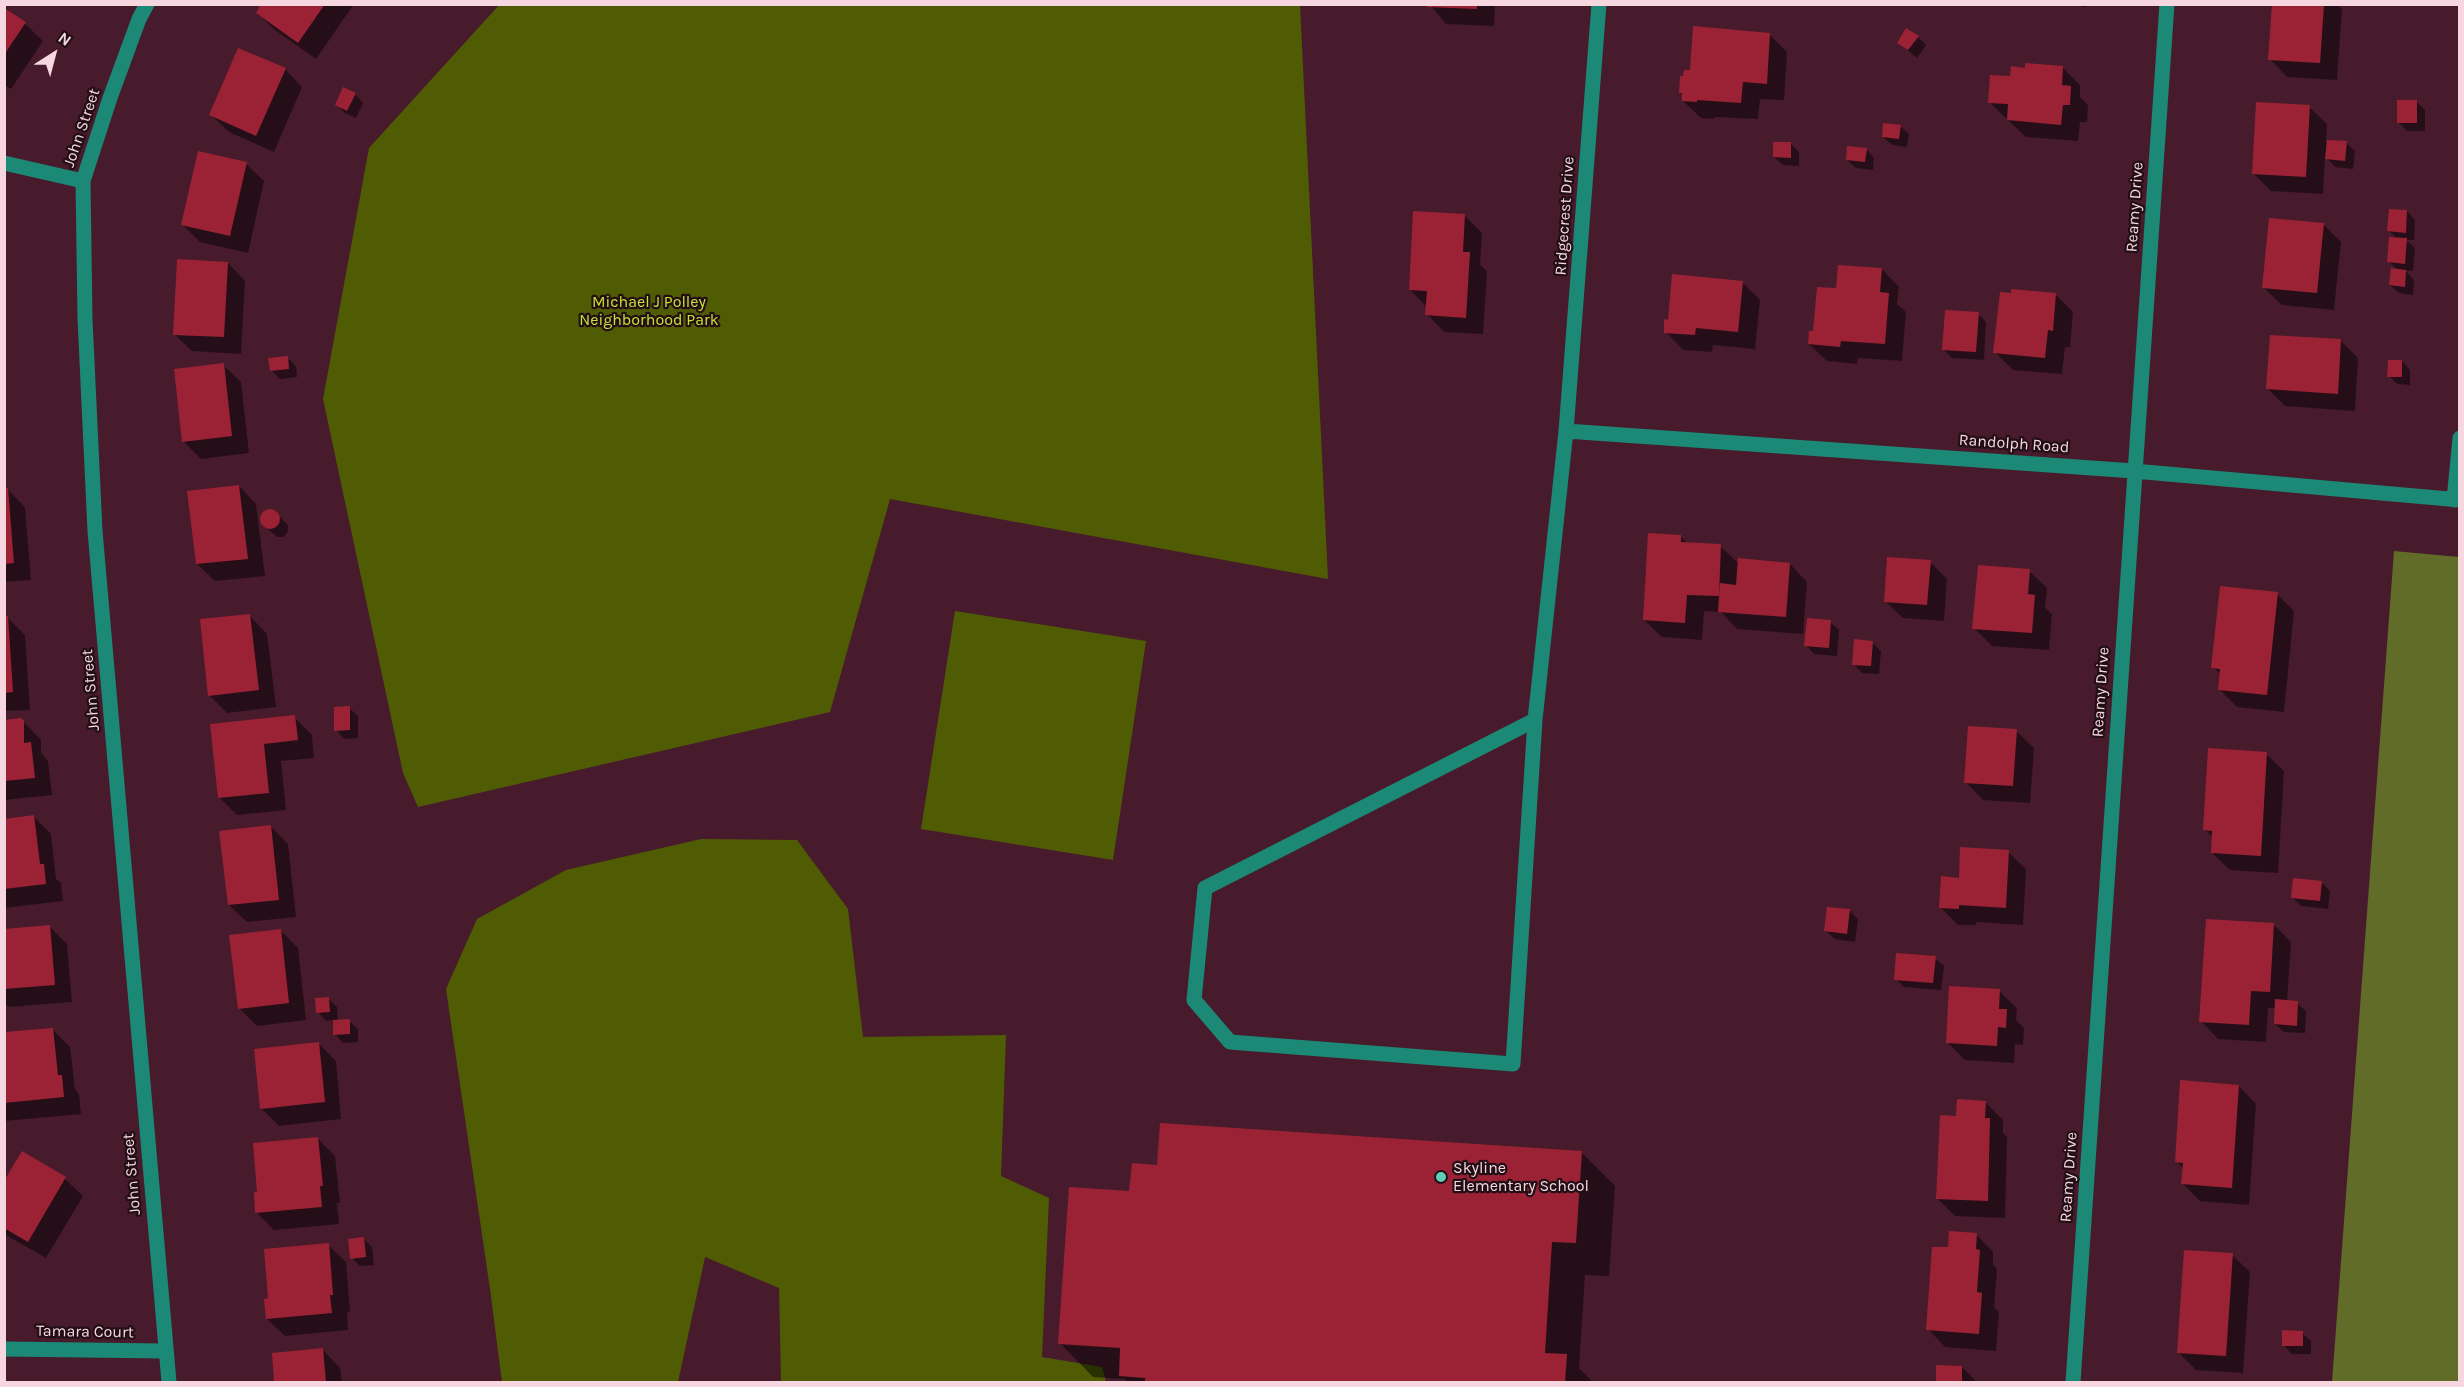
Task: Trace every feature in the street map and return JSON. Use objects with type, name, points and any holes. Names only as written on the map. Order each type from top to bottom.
[{"type":"street","name":"John Street","points":[[147,4],[139,19],[110,98],[83,181],[85,319],[95,531],[169,1383]]},
{"type":"street","name":"Ridgecrest Drive","points":[[1534,720],[1205,888],[1194,1000],[1230,1042],[1513,1064],[1534,720],[1566,431],[1599,4]]},
{"type":"street","name":"Reamy Drive","points":[[2073,1383],[2167,4]]},
{"type":"street","points":[[4,162],[83,181]]},
{"type":"street","name":"Randolph Road","points":[[1566,431],[2134,471],[2457,500]]},
{"type":"street","points":[[2457,500],[2460,438]]},
{"type":"street","name":"Tamara Court","points":[[4,1349],[165,1351]]},
{"type":"green space","name":"Michael J Polley Neighborhood Park","points":[[500,4],[1300,5],[1328,579],[890,499],[830,712],[418,807],[403,773],[323,399],[369,148]]},
{"type":"green space","points":[[2394,551],[2459,557],[2459,1382],[2332,1382]]},
{"type":"green space","points":[[955,611],[1146,641],[1113,860],[921,829]]},
{"type":"green space","points":[[701,839],[797,840],[848,909],[863,1037],[1006,1035],[1001,1176],[1049,1198],[1042,1357],[1102,1367],[1106,1382],[781,1382],[779,1288],[705,1257],[678,1382],[502,1382],[446,989],[477,919],[566,870]]},
{"type":"building","points":[[261,4],[325,4],[298,43],[256,13]]},
{"type":"building","points":[[1427,4],[1477,4],[1477,9],[1427,7]]},
{"type":"building","points":[[2272,4],[2324,4],[2320,63],[2268,60]]},
{"type":"building","points":[[4,8],[26,22],[4,55]]},
{"type":"building","points":[[1693,26],[1770,33],[1767,84],[1743,82],[1741,103],[1682,101],[1682,93],[1679,93],[1680,76],[1683,76],[1684,70],[1690,70]]},
{"type":"building","points":[[1906,28],[1919,36],[1908,50],[1897,43]]},
{"type":"building","points":[[238,48],[286,68],[256,136],[209,115]]},
{"type":"building","points":[[2025,63],[2063,66],[2062,85],[2071,86],[2070,105],[2063,105],[2061,125],[2007,120],[2008,104],[1988,103],[1990,75],[2010,76],[2011,66],[2025,68]]},
{"type":"building","points":[[343,87],[356,93],[347,111],[335,105]]},
{"type":"building","points":[[2397,100],[2417,100],[2417,123],[2397,123]]},
{"type":"building","points":[[2256,102],[2310,105],[2306,177],[2252,174]]},
{"type":"building","points":[[1883,123],[1901,125],[1899,139],[1882,137]]},
{"type":"building","points":[[2327,140],[2347,141],[2345,161],[2325,159]]},
{"type":"building","points":[[1773,142],[1791,142],[1791,158],[1773,157]]},
{"type":"building","points":[[1847,146],[1867,148],[1865,162],[1846,160]]},
{"type":"building","points":[[198,151],[247,162],[230,236],[181,225]]},
{"type":"building","points":[[2389,209],[2407,210],[2406,233],[2387,231]]},
{"type":"building","points":[[1413,211],[1465,214],[1463,252],[1470,252],[1466,318],[1425,315],[1427,291],[1409,290]]},
{"type":"building","points":[[2269,218],[2324,223],[2317,293],[2262,288]]},
{"type":"building","points":[[2389,237],[2407,238],[2405,264],[2387,262]]},
{"type":"building","points":[[177,259],[228,262],[224,337],[173,335]]},
{"type":"building","points":[[1838,265],[1882,268],[1880,292],[1889,293],[1885,344],[1841,341],[1840,347],[1808,344],[1809,331],[1813,331],[1817,287],[1836,288]]},
{"type":"building","points":[[2391,268],[2406,270],[2405,287],[2389,285]]},
{"type":"building","points":[[1672,274],[1743,281],[1738,332],[1696,328],[1695,335],[1664,333],[1664,319],[1668,320]]},
{"type":"building","points":[[2011,289],[2056,293],[2053,331],[2048,330],[2045,358],[1993,353],[2000,292],[2011,293]]},
{"type":"building","points":[[1945,310],[1979,312],[1976,352],[1942,350]]},
{"type":"building","points":[[2270,335],[2341,339],[2338,394],[2266,389]]},
{"type":"building","points":[[288,356],[289,369],[270,371],[268,358]]},
{"type":"building","points":[[2388,360],[2402,360],[2402,377],[2387,377]]},
{"type":"building","points":[[224,363],[232,436],[182,442],[174,369]]},
{"type":"building","points":[[239,485],[248,559],[196,564],[187,491]]},
{"type":"building","points":[[8,488],[14,563],[4,564],[4,489]]},
{"type":"building","points":[[270,509],[277,512],[280,519],[277,526],[270,529],[263,526],[260,519],[263,512]]},
{"type":"building","points":[[1648,533],[1681,535],[1681,542],[1721,544],[1719,596],[1687,595],[1685,623],[1643,620]]},
{"type":"building","points":[[1887,557],[1931,560],[1927,605],[1884,602]]},
{"type":"building","points":[[1738,558],[1790,563],[1786,617],[1718,612],[1720,583],[1736,585]]},
{"type":"building","points":[[1978,565],[2030,569],[2028,594],[2035,595],[2032,633],[1972,629]]},
{"type":"building","points":[[2220,586],[2278,592],[2267,695],[2218,690],[2220,669],[2211,668]]},
{"type":"building","points":[[250,614],[259,690],[208,696],[200,619]]},
{"type":"building","points":[[4,616],[8,616],[13,692],[4,693]]},
{"type":"building","points":[[1807,618],[1831,620],[1829,648],[1804,646]]},
{"type":"building","points":[[1854,639],[1873,641],[1871,666],[1852,665]]},
{"type":"building","points":[[350,706],[350,730],[334,731],[334,707]]},
{"type":"building","points":[[295,715],[298,740],[264,744],[269,793],[218,798],[210,724]]},
{"type":"building","points":[[21,718],[24,721],[24,743],[31,742],[35,778],[4,781],[4,720]]},
{"type":"building","points":[[1968,726],[2017,729],[2013,786],[1964,783]]},
{"type":"building","points":[[2208,748],[2267,752],[2261,856],[2211,853],[2212,831],[2203,830]]},
{"type":"building","points":[[34,815],[40,864],[44,864],[46,884],[4,889],[4,819]]},
{"type":"building","points":[[271,825],[279,900],[228,905],[219,831]]},
{"type":"building","points":[[1960,847],[2009,850],[2006,908],[1959,905],[1959,909],[1939,908],[1941,876],[1959,878]]},
{"type":"building","points":[[2293,878],[2322,881],[2320,901],[2291,898]]},
{"type":"building","points":[[1827,907],[1850,909],[1847,934],[1824,931]]},
{"type":"building","points":[[2206,919],[2274,923],[2270,992],[2251,991],[2249,1025],[2199,1022]]},
{"type":"building","points":[[50,925],[55,985],[4,989],[4,929]]},
{"type":"building","points":[[281,929],[289,1003],[238,1009],[229,935]]},
{"type":"building","points":[[1896,953],[1936,956],[1933,983],[1894,980]]},
{"type":"building","points":[[1949,986],[2000,989],[1999,1009],[2007,1009],[2006,1028],[1998,1027],[1997,1046],[1946,1043]]},
{"type":"building","points":[[329,997],[330,1012],[316,1013],[315,998]]},
{"type":"building","points":[[2275,999],[2298,1001],[2297,1026],[2274,1024]]},
{"type":"building","points":[[350,1019],[350,1034],[333,1035],[333,1020]]},
{"type":"building","points":[[53,1028],[58,1075],[62,1075],[64,1097],[4,1103],[4,1032]]},
{"type":"building","points":[[319,1042],[325,1102],[260,1109],[254,1049]]},
{"type":"building","points":[[2180,1080],[2239,1085],[2232,1188],[2181,1184],[2183,1163],[2175,1162]]},
{"type":"building","points":[[1957,1099],[1986,1101],[1985,1118],[1990,1118],[1988,1201],[1936,1199],[1940,1115],[1956,1116]]},
{"type":"building","points":[[1160,1123],[1582,1151],[1576,1243],[1552,1242],[1545,1353],[1567,1354],[1565,1382],[1145,1382],[1145,1378],[1119,1376],[1120,1348],[1058,1344],[1069,1187],[1129,1191],[1132,1163],[1157,1165]]},
{"type":"building","points":[[318,1137],[323,1186],[320,1186],[322,1207],[255,1213],[254,1192],[257,1192],[253,1143]]},
{"type":"building","points":[[22,1151],[66,1177],[28,1242],[4,1228],[4,1181]]},
{"type":"building","points":[[1949,1231],[1977,1233],[1976,1249],[1980,1250],[1977,1292],[1982,1293],[1979,1334],[1926,1330],[1932,1247],[1948,1247]]},
{"type":"building","points":[[364,1237],[366,1257],[350,1259],[348,1239]]},
{"type":"building","points":[[329,1243],[332,1313],[266,1319],[264,1299],[268,1298],[264,1249]]},
{"type":"building","points":[[2184,1250],[2233,1253],[2226,1356],[2177,1353]]},
{"type":"building","points":[[2282,1330],[2303,1331],[2303,1346],[2282,1346]]},
{"type":"building","points":[[323,1348],[326,1382],[274,1382],[272,1353]]},
{"type":"building","points":[[1936,1365],[1962,1366],[1962,1382],[1936,1382]]},
{"type":"place","name":"Skyline Elementary School","points":[[1441,1177]]}]
